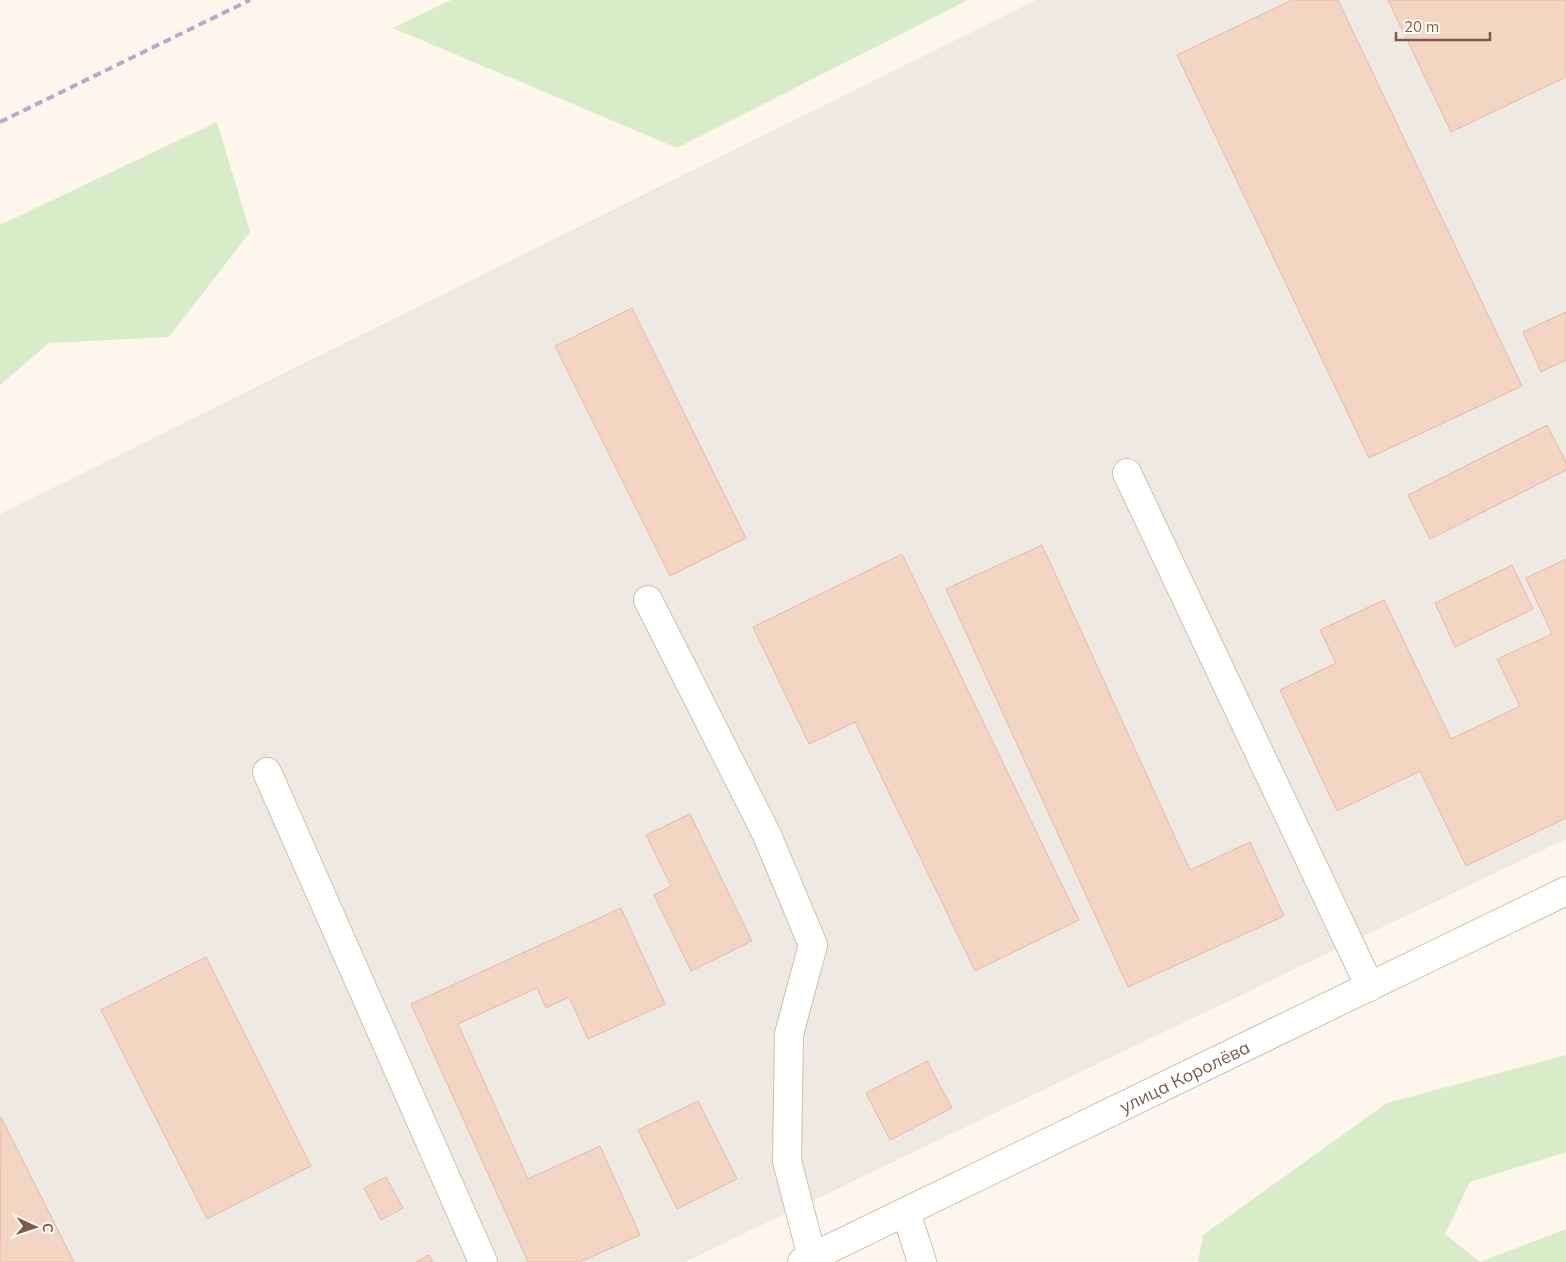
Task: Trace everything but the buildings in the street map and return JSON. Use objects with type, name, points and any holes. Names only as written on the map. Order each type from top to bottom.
[{"type":"street","points":[[1127,473],[1370,987]]},
{"type":"street","points":[[648,600],[767,835],[813,945],[789,1034],[788,1161],[807,1259]]},
{"type":"street","points":[[267,772],[483,1262]]},
{"type":"street","name":"улица Королёва","points":[[807,1259],[1566,891]]},
{"type":"street","points":[[906,1212],[922,1262]]},
{"type":"shaded area","points":[[1036,0],[1566,0],[1566,839],[685,1262],[0,1262],[0,514]]},
{"type":"green space","points":[[451,0],[968,0],[677,148],[393,28]]},
{"type":"green space","points":[[217,122],[250,232],[169,337],[49,343],[0,385],[0,225]]},
{"type":"green space","points":[[1566,1055],[1566,1152],[1470,1182],[1445,1234],[1480,1262],[1198,1262],[1203,1235],[1387,1103]]},
{"type":"green space","points":[[1566,1229],[1566,1262],[1480,1262]]},
{"type":"railway","points":[[0,122],[250,0]]}]
